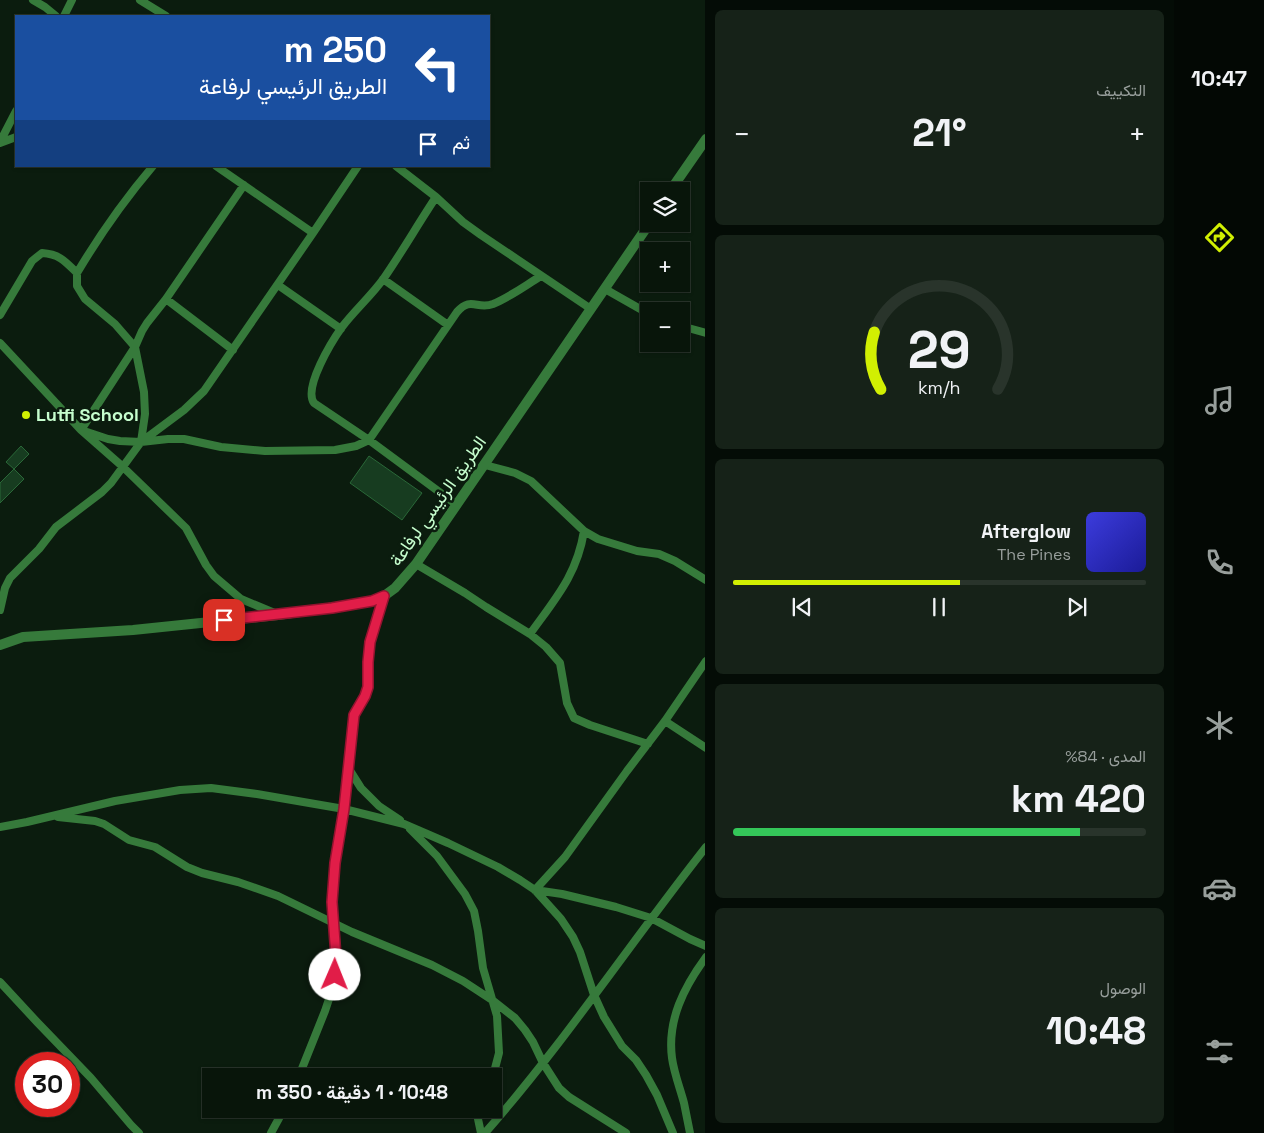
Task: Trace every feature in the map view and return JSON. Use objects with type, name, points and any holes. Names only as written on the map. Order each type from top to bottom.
[{"type":"street","points":[[33,0],[55,15]]},
{"type":"street","points":[[64,15],[72,0]]},
{"type":"street","points":[[140,0],[164,15]]},
{"type":"street","points":[[0,143],[15,112]]},
{"type":"street","points":[[0,143],[15,138]]},
{"type":"street","points":[[676,182],[705,139]]},
{"type":"street","points":[[141,442],[145,414],[144,392],[135,347],[115,324],[85,299],[77,286],[77,273],[110,223],[152,167]]},
{"type":"street","points":[[217,167],[313,233]]},
{"type":"street","points":[[0,610],[5,588],[10,578],[56,527],[102,492],[111,483],[141,442],[184,410],[204,391],[357,167]]},
{"type":"street","points":[[397,167],[469,226],[591,309]]},
{"type":"street","points":[[81,430],[135,347],[147,323],[166,299],[244,185]]},
{"type":"street","points":[[436,197],[383,279],[341,329],[315,375],[310,398],[457,505]]},
{"type":"street","name":"الطريق الرئيسي لرفاعة","points":[[0,645],[23,637],[133,630],[278,615],[357,604],[384,596],[416,564],[644,232]]},
{"type":"street","points":[[0,315],[32,262],[42,253],[52,254],[64,259],[77,273]]},
{"type":"street","points":[[81,430],[120,441],[141,442],[184,439],[221,447],[265,451],[335,450],[356,446],[370,440],[462,306],[467,304],[483,306],[494,304],[542,276]]},
{"type":"street","points":[[383,279],[448,325]]},
{"type":"street","points":[[278,285],[341,329]]},
{"type":"street","points":[[605,289],[640,309]]},
{"type":"street","points":[[166,299],[233,350]]},
{"type":"street","points":[[690,329],[705,333]]},
{"type":"street","points":[[0,343],[81,430],[122,466],[186,528],[214,576],[241,599],[278,615]]},
{"type":"street","points":[[485,465],[515,473],[531,481],[584,531],[598,539],[637,551],[659,554],[675,561],[705,580]]},
{"type":"street","points":[[530,634],[567,582],[578,558],[584,531]]},
{"type":"street","points":[[416,564],[466,593],[530,634],[546,647],[560,663],[567,704],[574,718],[648,744]]},
{"type":"street","points":[[303,1068],[331,993],[335,975],[336,957],[332,902],[335,863],[344,809],[354,715],[368,687],[370,642],[384,596]]},
{"type":"street","points":[[535,890],[565,857],[665,721],[705,660]]},
{"type":"street","points":[[665,721],[705,748]]},
{"type":"street","points":[[349,769],[361,788],[379,806],[404,824],[437,856],[465,894],[474,911],[483,968],[497,1016],[499,1033],[495,1068]]},
{"type":"street","points":[[0,828],[115,801],[159,793],[211,788],[344,809],[404,824],[448,842],[498,867],[535,890],[561,919],[573,937],[586,965],[594,995],[604,1017],[622,1046],[636,1060],[646,1075],[657,1095],[673,1133]]},
{"type":"street","points":[[52,816],[95,820],[112,828],[129,840],[156,847],[187,867],[278,896],[334,923],[432,965],[463,981],[515,1018],[533,1042],[559,1088],[569,1097],[626,1133]]},
{"type":"street","points":[[485,1133],[544,1063],[651,918],[704,851]]},
{"type":"street","points":[[535,890],[562,894],[631,911],[651,918],[705,946]]},
{"type":"street","points":[[690,1133],[672,1058],[672,1027],[684,992],[705,958]]},
{"type":"street","points":[[0,982],[91,1078],[139,1133]]},
{"type":"street","points":[[270,1133],[279,1118]]},
{"type":"street","points":[[478,1118],[481,1133]]},
{"type":"building","points":[[21,446],[29,454],[14,469],[6,462]]},
{"type":"building","points":[[369,456],[422,493],[402,520],[350,483]]},
{"type":"building","points":[[14,469],[24,479],[0,503],[0,483]]},
{"type":"place","name":"Lutfi School","points":[[26,415]]},
{"type":"route","points":[[224,620],[332,608],[372,601],[384,596],[370,642],[368,687],[354,715],[344,809],[335,863],[332,902],[336,957],[335,975]]}]
